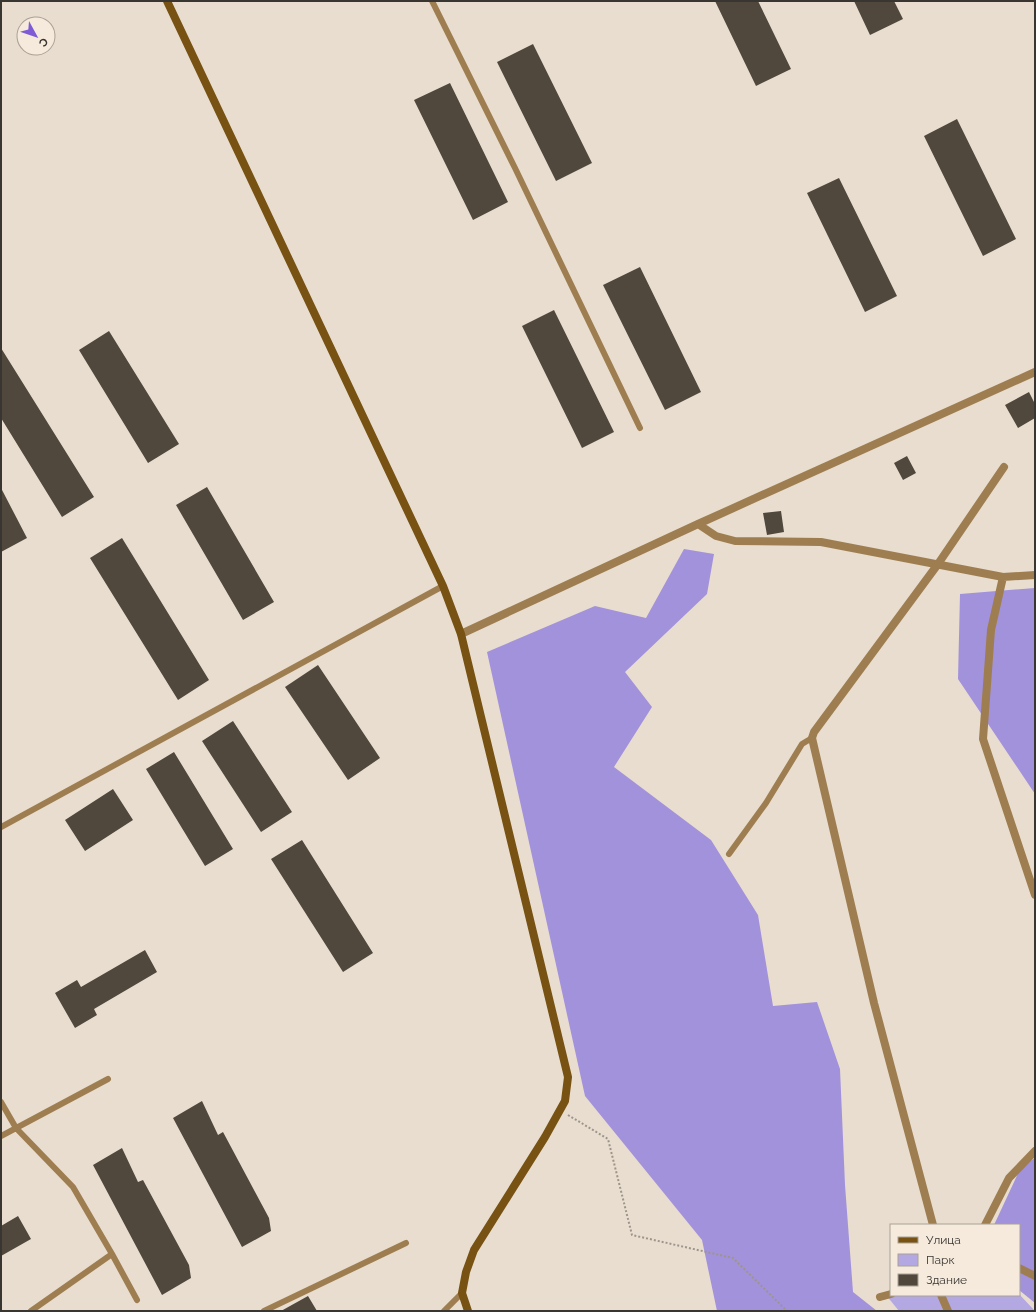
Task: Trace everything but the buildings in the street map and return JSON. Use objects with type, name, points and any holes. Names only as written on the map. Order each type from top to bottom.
[{"type":"street","points":[[167,1],[443,586],[461,634],[568,1077],[565,1101],[545,1137],[474,1250],[466,1272],[462,1293],[468,1311]]},
{"type":"street","points":[[461,634],[698,524],[1035,372]]},
{"type":"street","points":[[934,1224],[874,1002],[812,738],[814,732],[938,564],[1004,467]]},
{"type":"street","points":[[698,524],[716,536],[735,541],[822,542],[1003,577],[1035,575]]},
{"type":"street","points":[[1003,577],[991,630],[983,739],[1035,895]]},
{"type":"street","points":[[986,1224],[1009,1178],[1035,1151]]},
{"type":"street","points":[[1020,1268],[1035,1276]]},
{"type":"street","points":[[880,1297],[890,1294]]},
{"type":"street","points":[[941,1296],[948,1311]]},
{"type":"lane","points":[[432,1],[515,168],[640,428]]},
{"type":"lane","points":[[1,827],[443,586]]},
{"type":"lane","points":[[729,854],[766,803],[802,744],[812,738]]},
{"type":"lane","points":[[1,1136],[108,1079]]},
{"type":"lane","points":[[1,1102],[16,1128],[73,1188],[137,1300]]},
{"type":"lane","points":[[264,1311],[406,1243]]},
{"type":"lane","points":[[31,1311],[112,1254]]},
{"type":"lane","points":[[444,1311],[462,1293]]},
{"type":"path","points":[[560,1110],[608,1139],[632,1235],[733,1258],[787,1311]]},
{"type":"green space","points":[[890,1291],[890,1296],[1020,1295],[1035,1311],[899,1311],[886,1295]]},
{"type":"shaded area","points":[[684,549],[714,554],[707,594],[625,672],[652,707],[614,767],[711,840],[758,915],[773,1006],[817,1002],[840,1069],[845,1185],[853,1292],[877,1311],[717,1311],[702,1240],[585,1096],[487,652],[595,606],[646,618]]},
{"type":"shaded area","points":[[1035,588],[1035,794],[958,679],[960,594]]},
{"type":"shaded area","points":[[1035,1158],[1035,1303],[1020,1291],[1020,1224],[994,1224],[1021,1167]]}]
